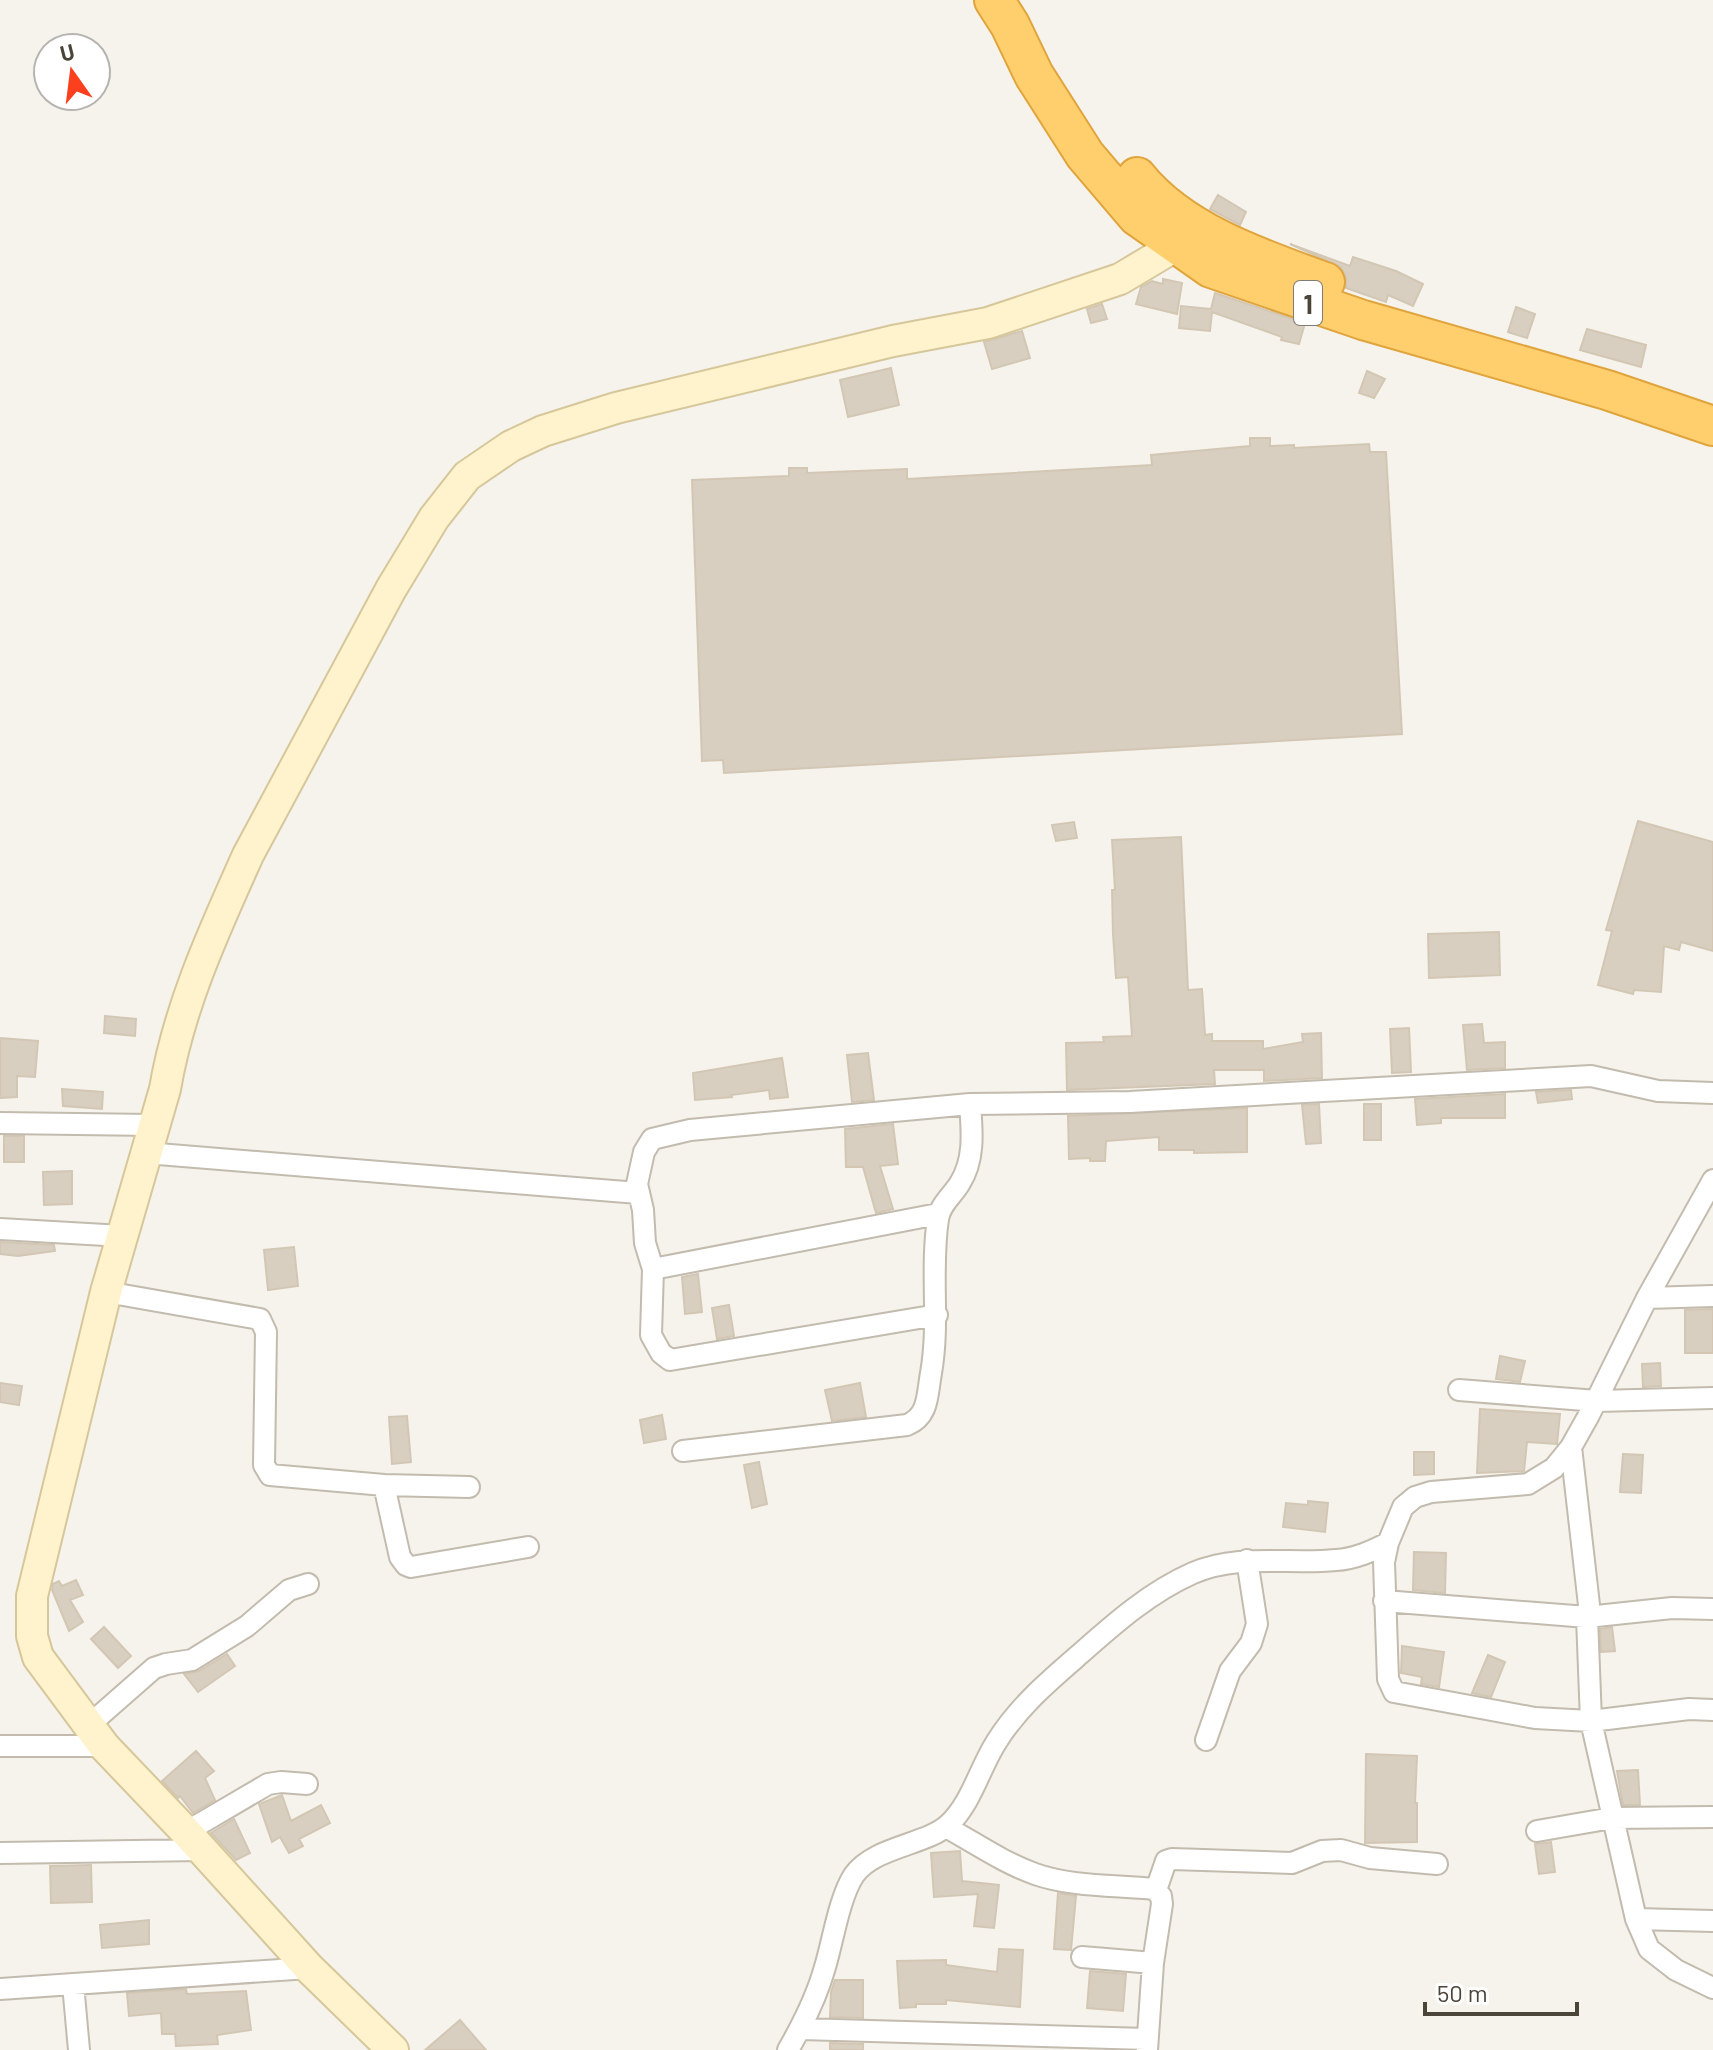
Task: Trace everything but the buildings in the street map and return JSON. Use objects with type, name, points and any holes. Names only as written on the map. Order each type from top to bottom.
[{"type":"highway","name":"1","points":[[1002,13],[1034,75],[1085,155],[1144,206],[1177,245],[1211,268],[1363,320],[1607,390],[1713,426]]},
{"type":"highway","name":"1","points":[[1144,206],[1224,244],[1384,303],[1614,370],[1713,404]]},
{"type":"main road","points":[[393,2050],[309,1968],[96,1736],[38,1657],[32,1636],[31,1607],[106,1292],[165,1089],[170,1056],[190,989],[248,855],[391,589],[434,518],[467,476],[511,446],[616,408],[893,341],[988,323],[1120,279],[1177,245]]},
{"type":"street","points":[[937,1315],[670,1360],[661,1353],[651,1335],[653,1269],[645,1243],[643,1210],[638,1193],[638,1176],[647,1146],[652,1139],[665,1135],[970,1104],[1130,1102],[1403,1089],[1579,1076],[1658,1091],[1713,1093]]},
{"type":"street","points":[[683,1451],[907,1425],[918,1421],[924,1412],[935,1353],[934,1250],[938,1214],[968,1166],[972,1150],[970,1104]]},
{"type":"street","points":[[0,1123],[638,1193]]},
{"type":"street","points":[[1713,1180],[1647,1298],[1597,1401],[1571,1447],[1554,1468],[1528,1484],[1431,1492],[1415,1497],[1403,1507],[1388,1543],[1384,1562],[1388,1679],[1394,1692],[1535,1718],[1591,1721],[1689,1709],[1713,1710]]},
{"type":"street","points":[[653,1269],[938,1214]]},
{"type":"street","points":[[0,1229],[123,1236]]},
{"type":"street","points":[[106,1292],[260,1319],[266,1332],[265,1471],[277,1478],[469,1487]]},
{"type":"street","points":[[1647,1298],[1713,1296]]},
{"type":"street","points":[[1459,1390],[1597,1401],[1713,1398]]},
{"type":"street","points":[[1571,1447],[1589,1605],[1591,1721],[1636,1919],[1649,1949],[1676,1970],[1713,1988]]},
{"type":"street","points":[[384,1485],[400,1557],[406,1565],[411,1567],[528,1547]]},
{"type":"street","points":[[788,2050],[801,2029],[824,1972],[855,1873],[873,1859],[946,1827],[968,1796],[997,1741],[1038,1691],[1125,1615],[1169,1585],[1197,1571],[1247,1560],[1339,1560],[1388,1543]]},
{"type":"street","points":[[1206,1740],[1230,1671],[1251,1643],[1257,1624],[1247,1560]]},
{"type":"street","points":[[0,1746],[96,1736],[154,1668],[192,1660],[247,1626],[289,1590],[308,1584]]},
{"type":"street","points":[[1384,1601],[1587,1617],[1672,1608],[1713,1609]]},
{"type":"street","points":[[0,1853],[194,1841],[268,1784],[307,1784]]},
{"type":"street","points":[[1537,1831],[1612,1818],[1713,1817]]},
{"type":"street","points":[[801,2029],[1147,2044],[1153,1963],[1162,1904],[1156,1890],[1037,1875],[946,1827]]},
{"type":"street","points":[[1156,1890],[1166,1861],[1172,1859],[1283,1864],[1322,1851],[1341,1850],[1370,1858],[1437,1864]]},
{"type":"street","points":[[1636,1919],[1713,1921]]},
{"type":"street","points":[[1082,1957],[1153,1963]]},
{"type":"street","points":[[0,1989],[309,1968]]},
{"type":"street","points":[[73,1984],[79,2050]]}]
